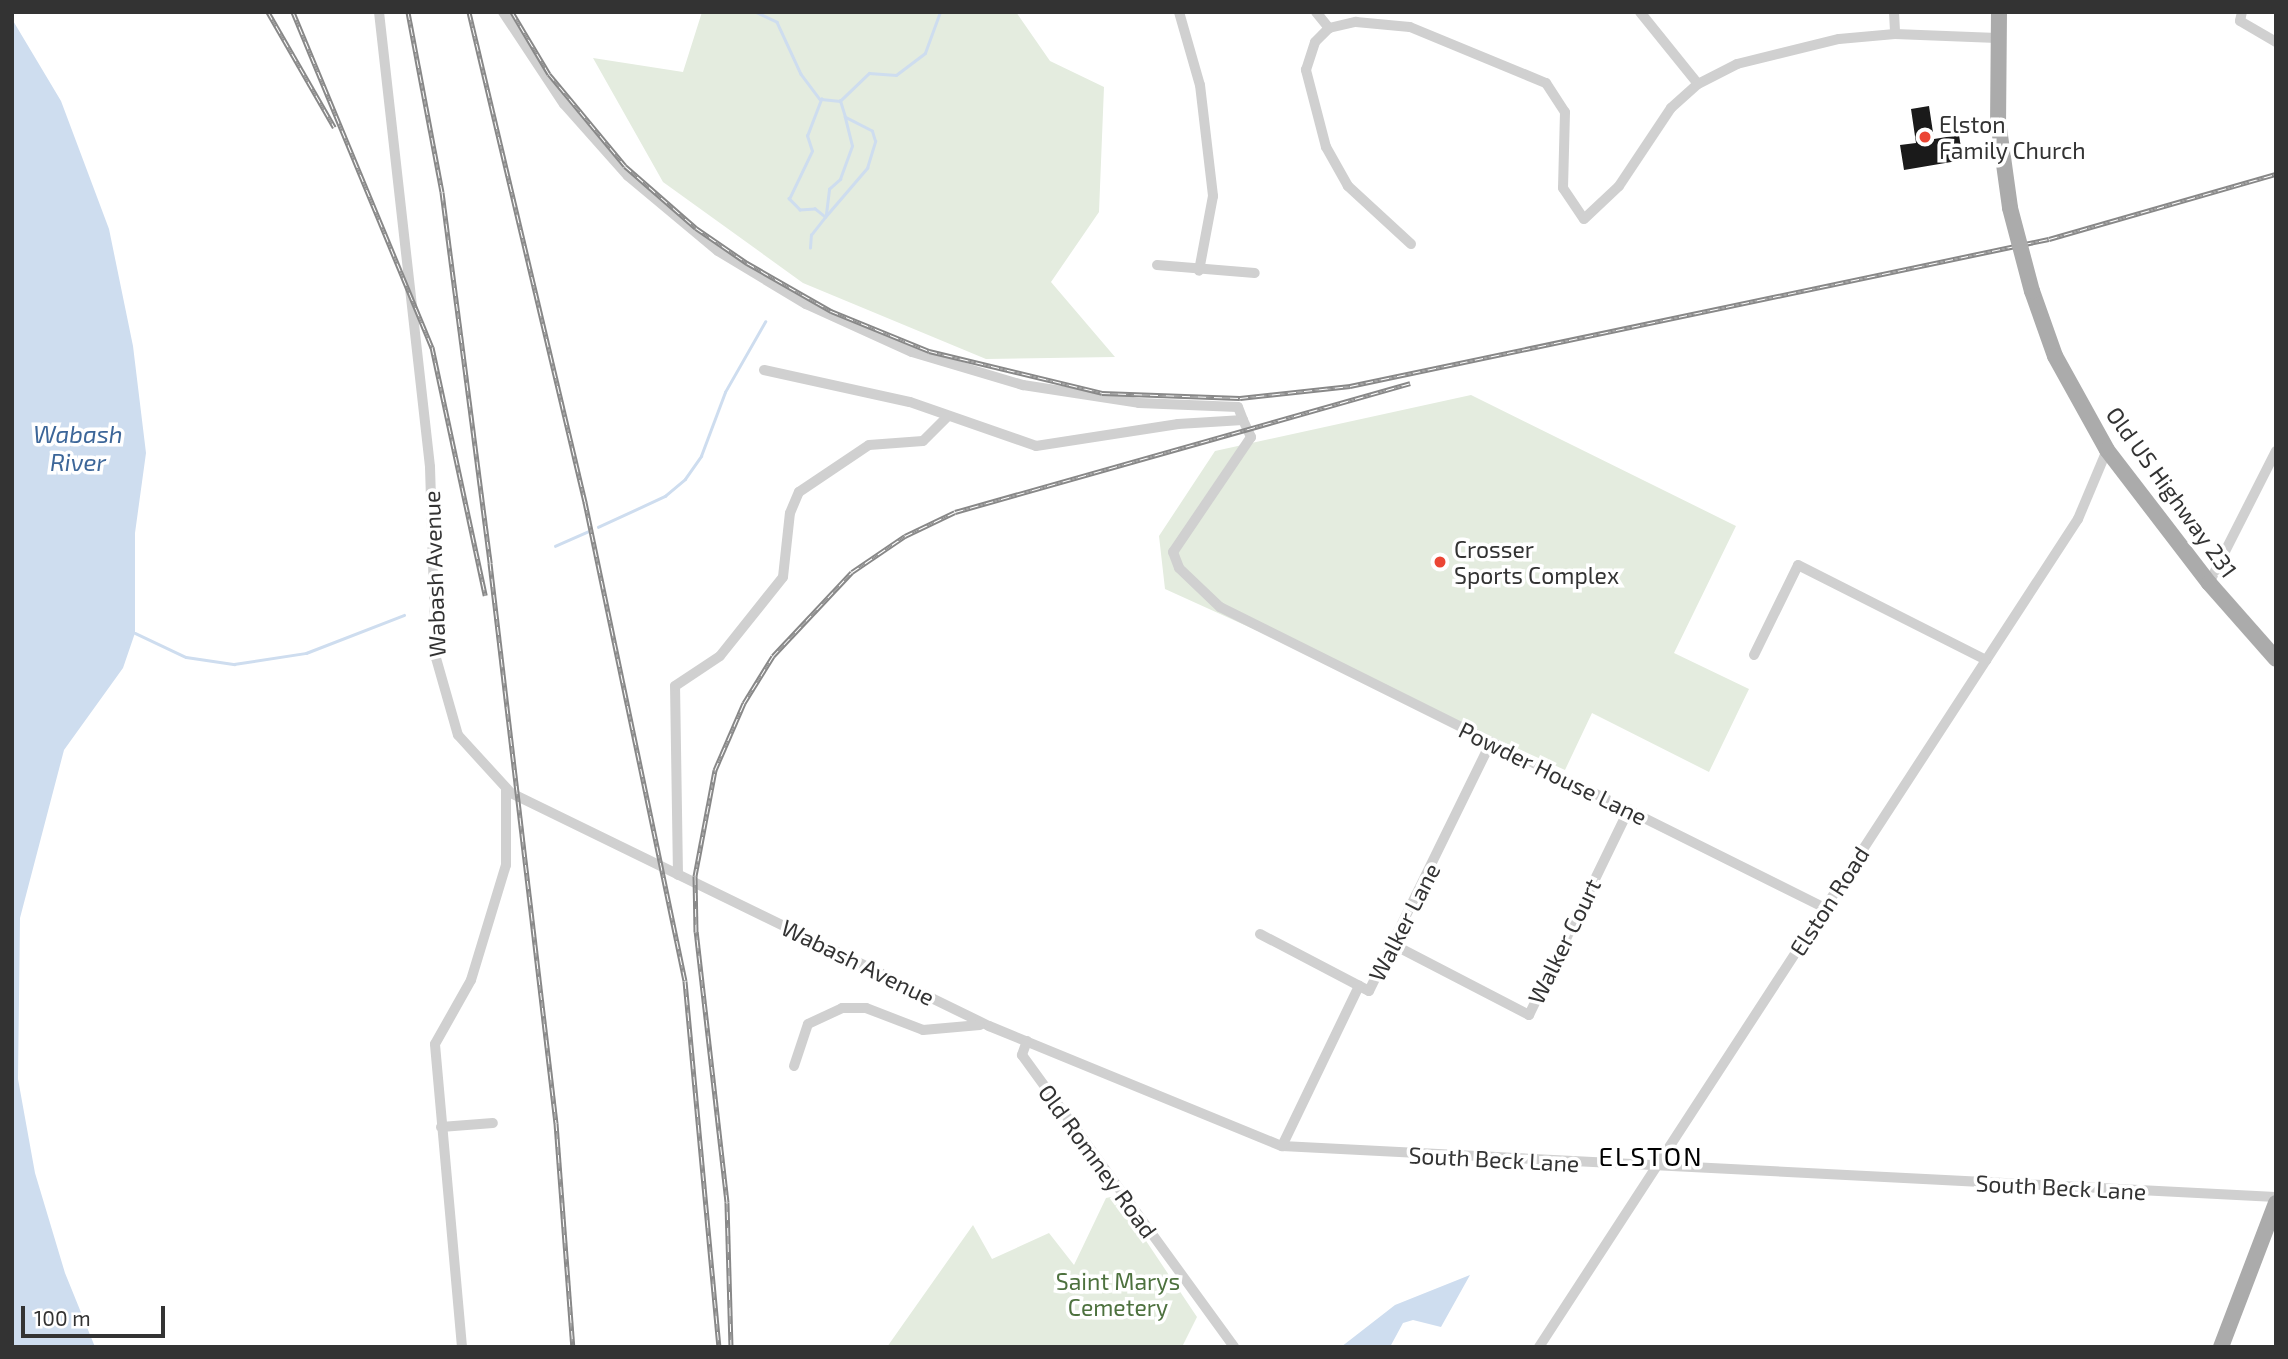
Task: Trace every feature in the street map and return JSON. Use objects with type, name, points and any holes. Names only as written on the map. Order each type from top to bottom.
[{"type":"main road","name":"Old US Highway 231","points":[[1999,12],[1998,121],[2010,208],[2032,291],[2055,356],[2107,450],[2208,583],[2276,659]]},
{"type":"main road","points":[[2221,1347],[2276,1200]]},
{"type":"street","name":"Wabash Avenue","points":[[379,12],[430,467],[436,658],[458,735],[506,789],[989,1026],[1027,1041]]},
{"type":"street","points":[[503,12],[564,104],[628,176],[718,251],[806,304],[912,352],[1023,386],[1139,403],[1238,407],[1243,420],[1178,424],[1036,446],[891,397],[764,370]]},
{"type":"street","points":[[1179,12],[1200,85],[1213,195],[1199,271]]},
{"type":"street","points":[[1316,12],[1329,28]]},
{"type":"street","points":[[1640,12],[1698,84]]},
{"type":"street","points":[[1894,12],[1895,34]]},
{"type":"street","points":[[2242,12],[2240,21],[2276,42]]},
{"type":"street","points":[[1411,244],[1348,186],[1326,147],[1307,70],[1315,42],[1329,28],[1356,22],[1409,27],[1546,83],[1565,112],[1563,188],[1584,219],[1619,186],[1661,118],[1698,84],[1761,55],[1895,34],[1997,38]]},
{"type":"street","points":[[1157,265],[1199,271],[1255,273]]},
{"type":"street","points":[[678,875],[675,686],[720,656],[783,577],[790,513],[799,492],[869,445],[923,441],[947,417]]},
{"type":"street","name":"Powder House Lane","points":[[1243,420],[1251,437],[1172,552],[1180,568],[1220,607],[1825,908]]},
{"type":"street","name":"Elston Road","points":[[1539,1347],[2078,519],[2107,450]]},
{"type":"street","points":[[2208,583],[2276,451]]},
{"type":"street","points":[[1754,655],[1798,565],[1986,660]]},
{"type":"street","name":"Walker Lane","points":[[1260,934],[1369,991],[1396,946],[1491,743]]},
{"type":"street","points":[[462,1347],[441,1127],[436,1036],[471,980],[506,865],[506,789]]},
{"type":"street","name":"Walker Court","points":[[1396,946],[1529,1015],[1629,809]]},
{"type":"street","points":[[1282,1146],[1359,986]]},
{"type":"street","points":[[794,1066],[808,1024],[842,1008],[866,1008],[923,1030],[940,1031],[961,1023],[989,1026]]},
{"type":"street","name":"South Beck Lane","points":[[1027,1041],[1282,1146],[2276,1200]]},
{"type":"street","name":"Old Romney Road","points":[[1027,1041],[1022,1055],[1234,1347]]},
{"type":"street","points":[[441,1127],[493,1123]]},
{"type":"green space","points":[[702,12],[1016,12],[1050,61],[1104,87],[1099,212],[1051,282],[1115,357],[986,359],[803,283],[663,182],[593,58],[683,72]]},
{"type":"green space","name":"Crosser Sports Complex","points":[[1471,395],[1736,526],[1674,653],[1749,689],[1709,772],[1592,713],[1565,770],[1165,589],[1159,536],[1215,451]]},
{"type":"green space","name":"Saint Marys Cemetery","points":[[1116,1196],[1197,1317],[1182,1347],[887,1347],[973,1225],[992,1259],[1049,1233],[1074,1265],[1106,1198]]},
{"type":"water","name":"Wabash River","points":[[12,19],[61,101],[109,229],[133,346],[146,453],[135,533],[135,633],[123,668],[64,750],[20,918],[18,1079],[35,1173],[65,1273],[95,1347],[12,1347]]},
{"type":"water","points":[[1470,1275],[1441,1327],[1413,1320],[1403,1323],[1390,1347],[1341,1347],[1395,1305]]},
{"type":"building","name":"Elston Family Church","points":[[1929,106],[1934,139],[1959,135],[1963,160],[1904,170],[1900,145],[1916,143],[1911,109]]},
{"type":"waterway","points":[[756,12],[777,22],[801,74],[820,99]]},
{"type":"waterway","points":[[810,248],[811,235],[825,217],[815,209],[800,210],[789,199],[812,151],[807,136],[821,99],[840,101],[869,73],[896,75],[925,53],[940,12]]},
{"type":"waterway","points":[[825,217],[867,168],[875,141],[872,131],[845,117],[840,101]]},
{"type":"waterway","points":[[826,214],[829,189],[840,179],[852,146],[845,117]]},
{"type":"waterway","points":[[598,527],[665,496],[685,479],[701,456],[725,392],[765,322]]},
{"type":"waterway","points":[[555,546],[587,532]]},
{"type":"waterway","points":[[135,633],[186,657],[234,664],[306,653],[404,615]]},
{"type":"railway","points":[[268,12],[334,127]]},
{"type":"railway","points":[[293,12],[432,347],[485,595]]},
{"type":"railway","points":[[408,12],[442,192],[490,563],[556,1123],[573,1347]]},
{"type":"railway","points":[[469,12],[585,502],[685,981],[719,1347]]},
{"type":"railway","points":[[512,12],[549,74],[625,166],[696,228],[747,263],[831,311],[929,351],[1102,393],[1240,398],[1350,386],[2049,239],[2276,174]]},
{"type":"railway","points":[[731,1347],[727,1202],[696,932],[695,876],[715,770],[744,703],[773,656],[852,572],[905,536],[955,512],[1410,383]]},
{"type":"place","name":"Elston Family Church","points":[[1925,137]]},
{"type":"place","name":"Crosser Sports Complex","points":[[1440,562]]},
{"type":"district","name":"ELSTON","points":[[1651,1156]]}]
